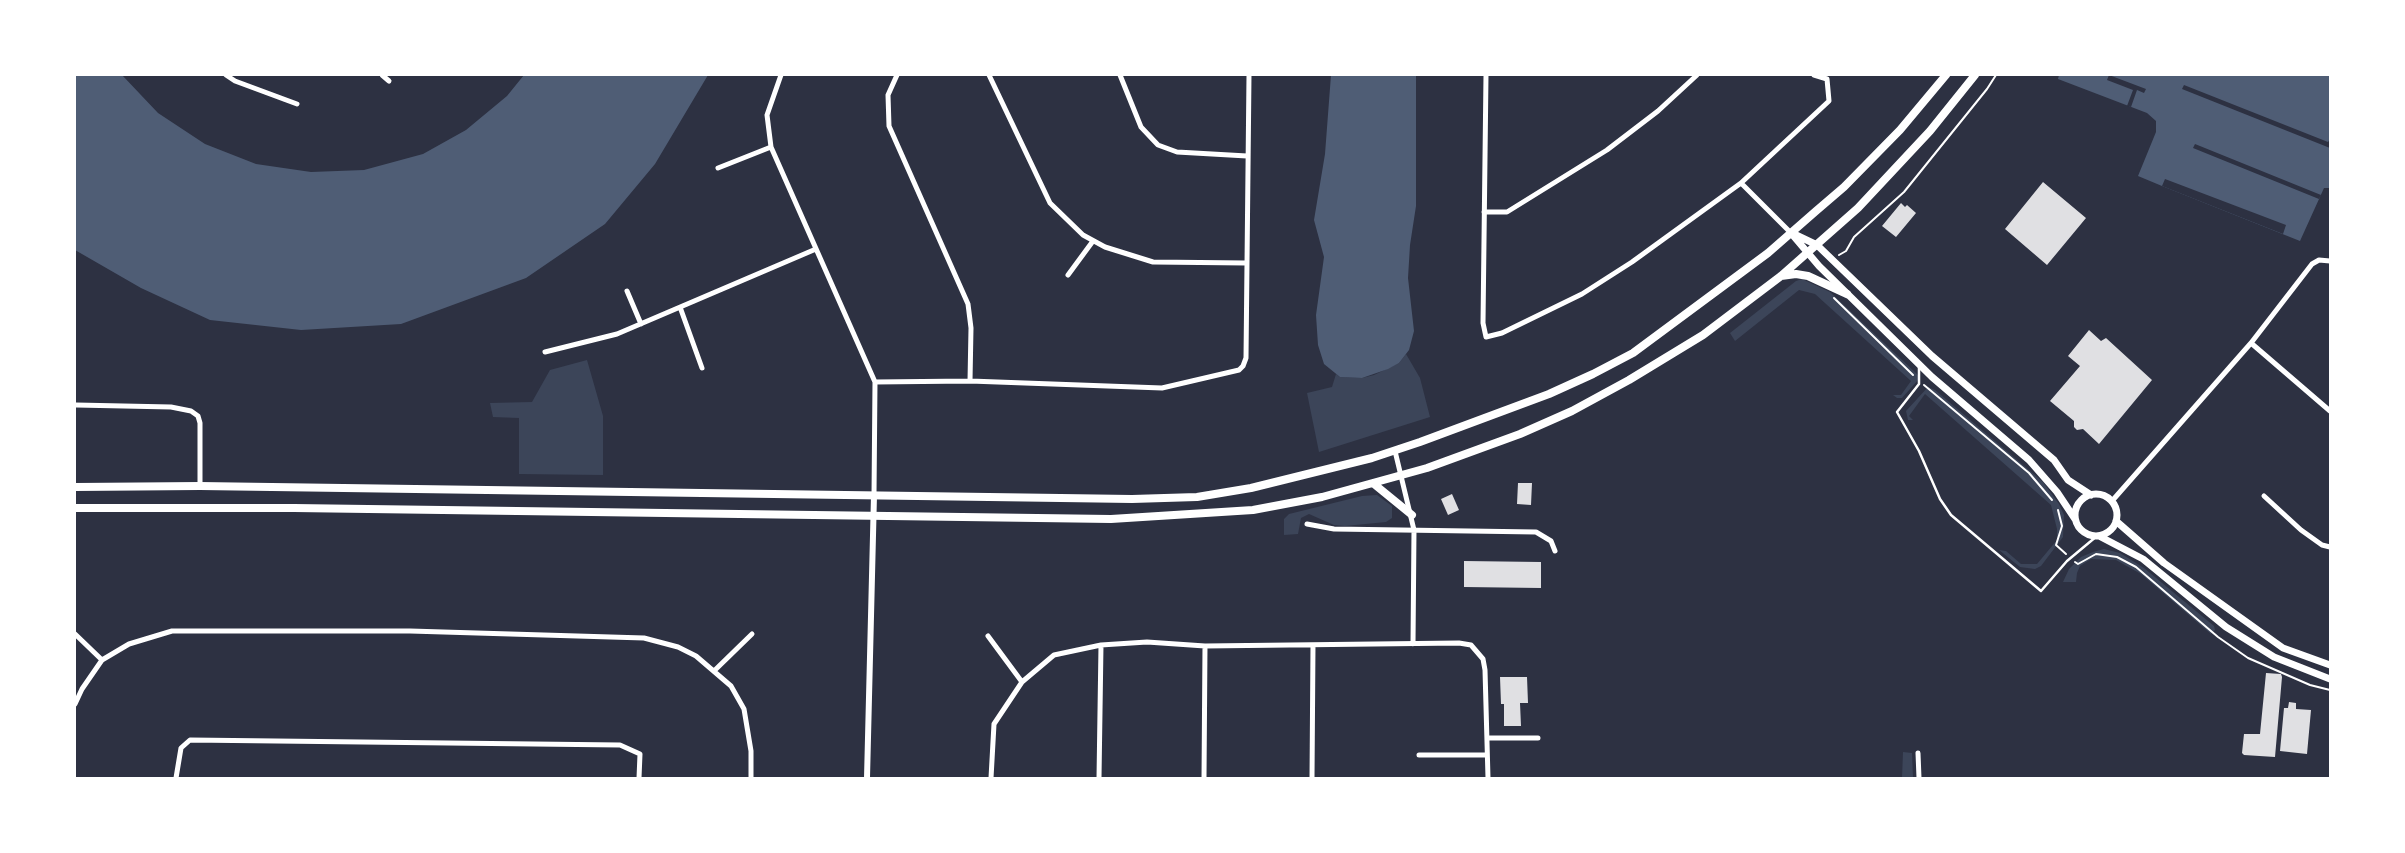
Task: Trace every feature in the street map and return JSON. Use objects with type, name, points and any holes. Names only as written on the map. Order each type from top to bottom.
[{"type":"highway","points":[[75,487],[200,486],[1132,499],[1197,497],[1251,488],[1395,451],[1549,394],[1617,362],[1661,334],[1792,233],[1850,181],[1900,130],[1946,75]]},
{"type":"highway","points":[[75,508],[294,508],[1111,519],[1187,516],[1253,510],[1374,484],[1465,456],[1572,411],[1629,380],[1703,335],[1781,276],[1858,208],[1906,157],[1975,75]]},
{"type":"highway","points":[[1781,276],[1808,276],[1848,294]]},
{"type":"highway","points":[[1374,484],[1395,504],[1412,515]]},
{"type":"main road","points":[[1792,233],[1817,245],[1932,356],[2054,460],[2068,480],[2091,495],[2105,496],[2112,501],[2116,510],[2116,522],[2108,533],[2098,536]]},
{"type":"main road","points":[[1792,233],[1808,253],[1918,363],[2029,460],[2057,492],[2083,532],[2098,536],[2143,559],[2226,627],[2274,657],[2330,679]]},
{"type":"main road","points":[[2075,519],[2078,505],[2091,495]]},
{"type":"main road","points":[[2116,522],[2164,563],[2283,648],[2330,664]]},
{"type":"street","points":[[226,75],[235,81],[297,104]]},
{"type":"street","points":[[382,75],[389,81]]},
{"type":"street","points":[[781,75],[767,115],[771,147],[875,382],[867,778]]},
{"type":"street","points":[[897,75],[888,95],[889,126],[968,304],[971,328],[970,381]]},
{"type":"street","points":[[989,75],[1050,203],[1083,236],[1092,241],[1154,262],[1246,263]]},
{"type":"street","points":[[1120,75],[1142,127],[1158,145],[1177,152],[1247,156]]},
{"type":"street","points":[[875,382],[970,381],[1162,388],[1233,373],[1244,366],[1246,358],[1249,75]]},
{"type":"street","points":[[1486,75],[1483,323],[1486,337],[1502,333],[1582,294],[1632,262],[1741,183],[1829,101],[1827,79],[1814,75]]},
{"type":"street","points":[[1484,212],[1507,212],[1607,150],[1658,111],[1696,75]]},
{"type":"street","points":[[718,168],[771,147]]},
{"type":"street","points":[[1741,183],[1792,233]]},
{"type":"street","points":[[1068,275],[1092,241]]},
{"type":"street","points":[[545,352],[616,334],[816,249]]},
{"type":"street","points":[[2112,501],[2251,343],[2312,264],[2319,260],[2330,261]]},
{"type":"street","points":[[627,291],[641,324]]},
{"type":"street","points":[[680,307],[702,368]]},
{"type":"street","points":[[2251,343],[2330,411]]},
{"type":"street","points":[[76,405],[171,407],[191,411],[198,416],[200,424],[200,486]]},
{"type":"street","points":[[1395,451],[1412,515],[1414,530],[1414,644]]},
{"type":"street","points":[[2264,496],[2301,530],[2322,545],[2330,547]]},
{"type":"street","points":[[1307,524],[1334,529],[1536,532],[1551,541],[1555,550]]},
{"type":"street","points":[[75,704],[82,689],[102,660],[129,644],[172,631],[410,631],[644,638],[678,647],[696,656],[730,686],[744,709],[751,751],[751,778]]},
{"type":"street","points":[[75,634],[102,660]]},
{"type":"street","points":[[714,670],[752,634]]},
{"type":"street","points":[[988,636],[1022,682]]},
{"type":"street","points":[[991,778],[994,724],[1022,682],[1054,655],[1101,645],[1147,642],[1205,646],[1459,643],[1471,645],[1483,659],[1485,670],[1488,778]]},
{"type":"street","points":[[1099,778],[1101,645]]},
{"type":"street","points":[[1312,778],[1313,645]]},
{"type":"street","points":[[1204,778],[1205,646]]},
{"type":"street","points":[[1487,738],[1538,738]]},
{"type":"street","points":[[176,778],[181,748],[190,740],[620,745],[640,754],[639,778]]},
{"type":"street","points":[[1918,753],[1919,778]]},
{"type":"street","points":[[1419,755],[1488,755]]},
{"type":"lane","points":[[1918,363],[1920,382],[1916,391],[1897,412],[1915,443],[1945,508],[2040,591],[2067,561],[2098,536]]},
{"type":"path","points":[[1841,254],[1846,250],[1854,237],[1904,192],[1987,89],[1996,75]]},
{"type":"path","points":[[1831,295],[1920,382],[2028,473],[2056,506],[2061,516],[2062,526],[2056,545],[2058,547]]},
{"type":"path","points":[[2077,563],[2096,554],[2117,557],[2136,567],[2218,637],[2248,658],[2310,684],[2330,690]]},
{"type":"shaded area","points":[[75,75],[122,75],[158,113],[205,144],[256,164],[311,172],[364,170],[423,154],[466,130],[507,96],[524,75],[708,75],[655,164],[605,224],[526,278],[401,324],[301,330],[210,320],[141,288],[75,250]]},
{"type":"shaded area","points":[[1331,75],[1416,75],[1416,206],[1410,245],[1408,278],[1414,331],[1409,350],[1399,363],[1362,378],[1340,377],[1324,364],[1318,345],[1316,315],[1324,257],[1314,220],[1325,154]]},
{"type":"shaded area","points":[[2059,75],[2330,75],[2330,188],[2324,188],[2300,241],[2138,176],[2156,132],[2156,121],[2147,113],[2058,79]]},
{"type":"shaded area","points":[[1802,279],[1830,292],[1918,375],[1918,380],[1902,398],[1897,398],[1893,395],[1901,395],[1911,381],[1815,294],[1799,290],[1735,341],[1730,333],[1796,281]]},
{"type":"shaded area","points":[[1406,354],[1420,378],[1430,417],[1319,452],[1307,393],[1332,387],[1336,374],[1340,377],[1362,378],[1374,375],[1399,363]]},
{"type":"shaded area","points":[[587,360],[603,416],[603,475],[519,474],[519,418],[493,417],[490,403],[532,402],[550,370]]},
{"type":"shaded area","points":[[1928,387],[1935,390],[2043,482],[2059,504],[2064,515],[2063,537],[2041,566],[2035,569],[2020,567],[1999,550],[2006,551],[2021,564],[2037,564],[2057,540],[2057,529],[2051,505],[1925,394],[1909,416],[1913,420],[1908,420],[1906,411]]},
{"type":"shaded area","points":[[1377,495],[1392,506],[1392,518],[1386,522],[1345,526],[1334,525],[1309,514],[1301,518],[1298,534],[1284,535],[1284,519],[1289,514],[1362,496]]},
{"type":"shaded area","points":[[2104,549],[2120,553],[2144,568],[2214,626],[2215,630],[2211,634],[2141,574],[2116,560],[2091,559],[2080,566],[2076,582],[2063,582],[2069,569],[2081,557]]},
{"type":"shaded area","points":[[1903,752],[1912,753],[1913,778],[1902,778]]},
{"type":"pier","points":[[2109,75],[2146,89],[2144,93],[2137,90],[2131,107],[2127,106],[2133,90],[2107,80]]},
{"type":"pier","points":[[2184,85],[2328,142],[2330,139],[2330,148],[2182,89]]},
{"type":"pier","points":[[2195,144],[2321,195],[2319,199],[2193,148]]},
{"type":"pier","points":[[2165,179],[2286,225],[2283,234],[2162,186]]},
{"type":"building","points":[[2043,182],[2086,218],[2047,265],[2005,229]]},
{"type":"building","points":[[1901,203],[1905,207],[1907,205],[1916,213],[1896,237],[1882,226]]},
{"type":"building","points":[[2089,330],[2101,341],[2106,338],[2152,380],[2099,444],[2083,429],[2077,430],[2074,427],[2074,421],[2050,401],[2080,366],[2068,356]]},
{"type":"building","points":[[1518,483],[1532,483],[1531,505],[1517,504]]},
{"type":"building","points":[[1452,494],[1459,510],[1448,515],[1441,499]]},
{"type":"building","points":[[1464,561],[1541,562],[1541,588],[1464,587]]},
{"type":"building","points":[[2266,673],[2281,674],[2282,677],[2275,757],[2244,755],[2242,753],[2244,734],[2260,734]]},
{"type":"building","points":[[1500,677],[1527,677],[1528,703],[1520,703],[1521,726],[1504,726],[1504,704],[1501,704]]},
{"type":"building","points":[[2289,702],[2296,703],[2296,709],[2311,710],[2307,754],[2280,751],[2284,708],[2288,708]]}]
